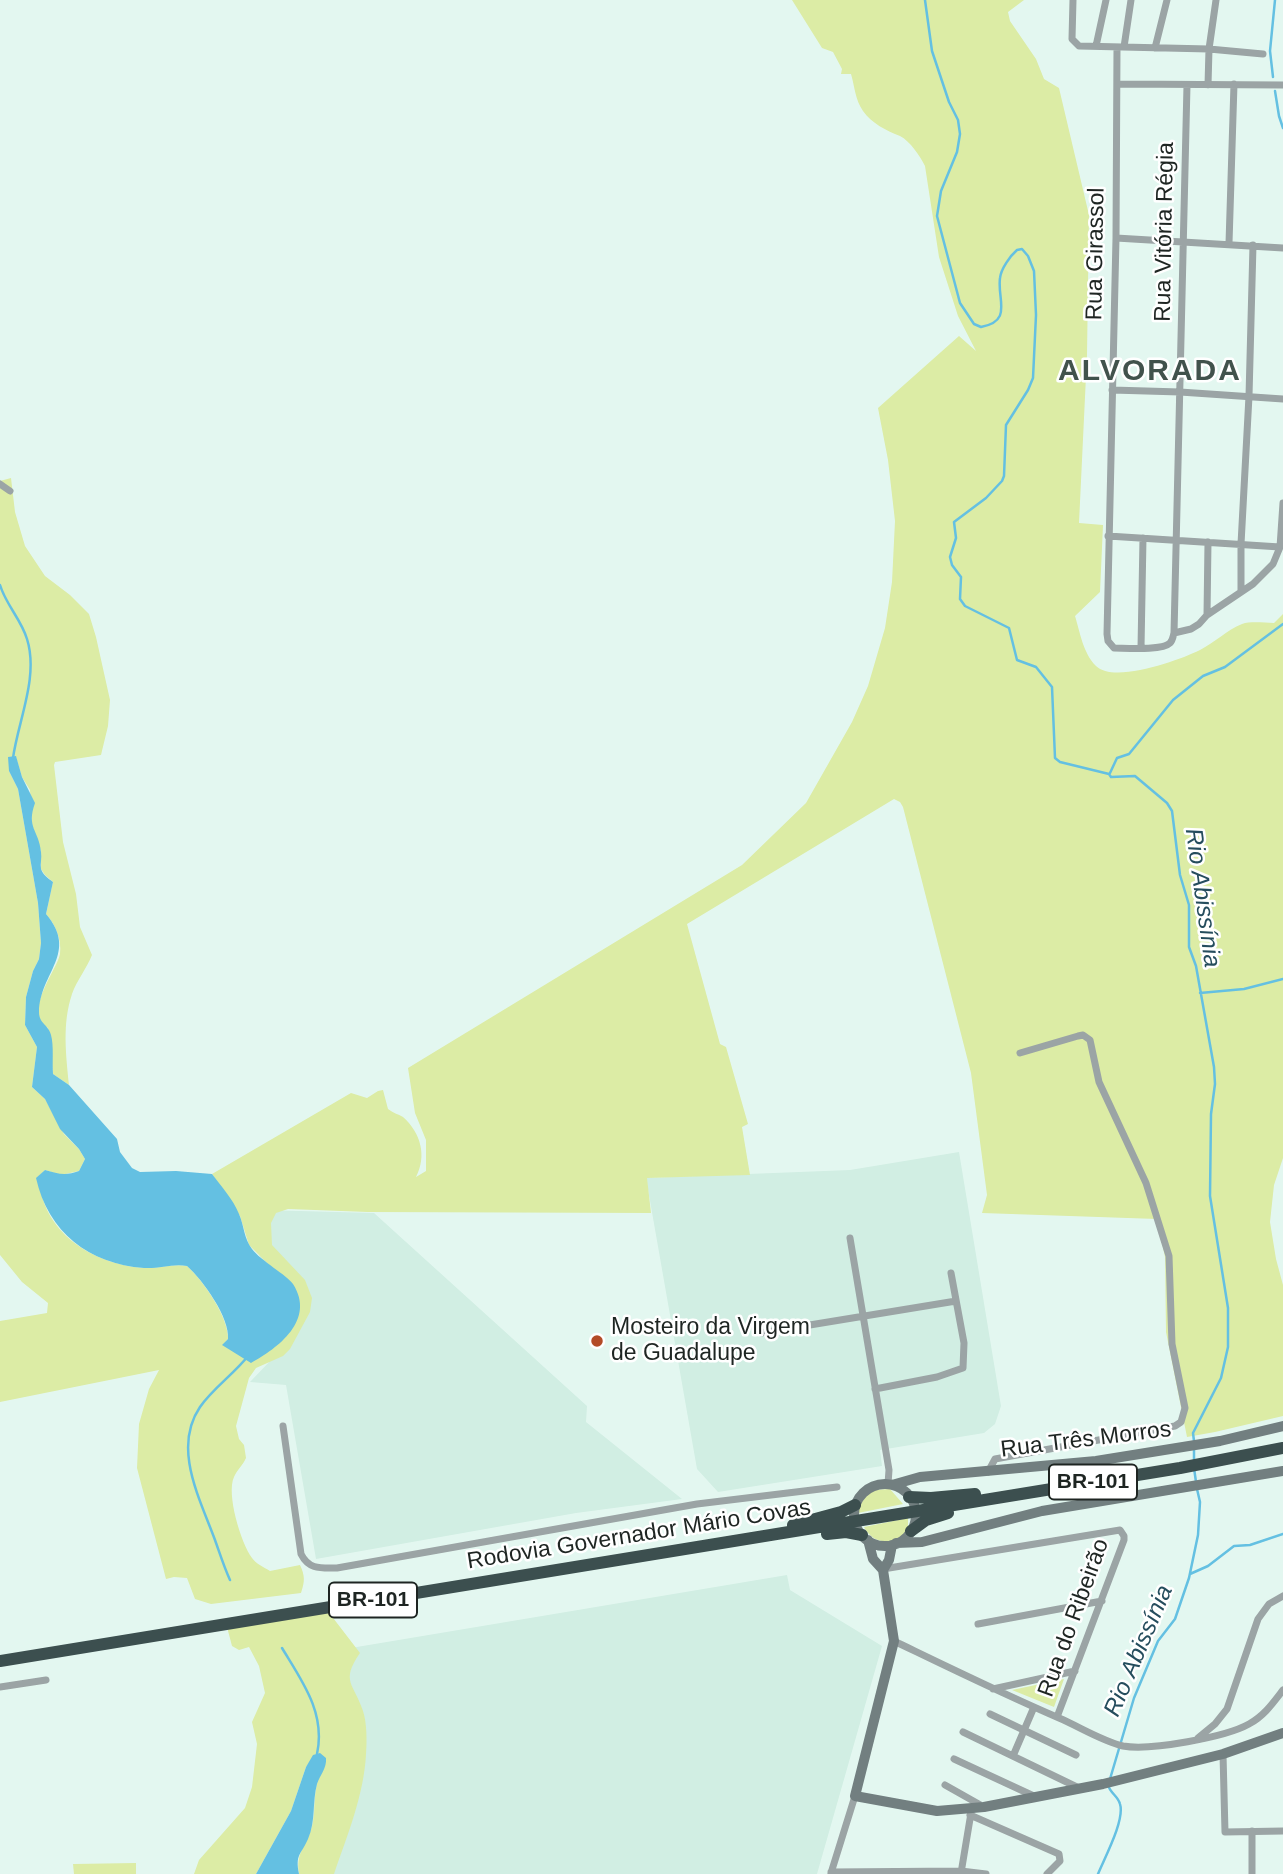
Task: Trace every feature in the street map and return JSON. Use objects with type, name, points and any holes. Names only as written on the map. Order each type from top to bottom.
[{"type":"highway","name":"Rodovia Governador Mário Covas","points":[[0,1661],[1180,1468],[1283,1447]]},
{"type":"highway","points":[[909,1497],[976,1494],[1006,1497]]},
{"type":"highway","points":[[911,1531],[926,1520],[969,1503]]},
{"type":"highway","points":[[769,1535],[797,1524],[846,1511],[856,1505]]},
{"type":"highway","points":[[747,1539],[768,1541],[846,1532],[865,1538]]},
{"type":"main road","name":"Rua Três Morros","points":[[856,1505],[861,1495],[871,1487],[920,1477],[1096,1461],[1220,1441],[1283,1426]]},
{"type":"main road","points":[[865,1538],[877,1545],[917,1543],[1042,1511],[1283,1471]]},
{"type":"main road","points":[[883,1570],[893,1563],[894,1544],[911,1531],[915,1511],[909,1497],[890,1484]]},
{"type":"main road","points":[[856,1505],[855,1521],[873,1559],[883,1570],[894,1641],[855,1796],[937,1811],[971,1812],[984,1807],[1103,1784],[1223,1754],[1283,1734]]},
{"type":"street","points":[[1073,0],[1073,42],[1079,46],[1209,49],[1263,54]]},
{"type":"street","points":[[1096,47],[1105,0]]},
{"type":"street","name":"Rua Girassol","points":[[1131,0],[1120,47],[1118,84],[1107,634],[1108,641],[1114,648],[1141,648]]},
{"type":"street","points":[[1155,48],[1167,0]]},
{"type":"street","points":[[1208,85],[1209,49],[1216,0]]},
{"type":"street","points":[[1118,84],[1283,85]]},
{"type":"street","name":"Rua Vitória Régia","points":[[1174,633],[1187,85]]},
{"type":"street","points":[[1229,243],[1234,85]]},
{"type":"street","points":[[1116,238],[1283,248]]},
{"type":"street","points":[[1241,592],[1253,245]]},
{"type":"street","points":[[1112,390],[1283,399]]},
{"type":"street","points":[[0,484],[10,491]]},
{"type":"street","points":[[1143,538],[1141,648],[1168,645],[1173,640],[1174,633],[1199,624],[1207,615],[1264,575],[1273,564],[1280,547],[1283,503]]},
{"type":"street","points":[[1108,536],[1280,547]]},
{"type":"street","points":[[1207,615],[1208,542]]},
{"type":"street","points":[[988,1472],[995,1459],[1175,1426],[1181,1422],[1185,1413],[1172,1344],[1169,1256],[1146,1183],[1110,1111],[1099,1082],[1090,1040],[1088,1037],[1078,1036],[1020,1052]]},
{"type":"street","points":[[850,1238],[890,1484]]},
{"type":"street","points":[[875,1389],[937,1377],[963,1368],[964,1343],[951,1273]]},
{"type":"street","points":[[761,1333],[956,1301]]},
{"type":"street","points":[[283,1426],[301,1554],[305,1561],[316,1568],[337,1568],[697,1504],[836,1487]]},
{"type":"street","name":"Rua do Ribeirão","points":[[893,1563],[1116,1529],[1123,1532],[1124,1539],[1102,1601],[1057,1717]]},
{"type":"street","points":[[1195,1740],[1223,1717],[1258,1619],[1269,1604],[1283,1596]]},
{"type":"street","points":[[978,1624],[1102,1601]]},
{"type":"street","points":[[894,1641],[993,1689],[1121,1745],[1143,1746],[1195,1740],[1248,1725],[1270,1707],[1283,1690]]},
{"type":"street","points":[[993,1689],[1074,1671]]},
{"type":"street","points":[[0,1687],[46,1680]]},
{"type":"street","points":[[1013,1756],[1034,1707]]},
{"type":"street","points":[[990,1714],[1076,1755]]},
{"type":"street","points":[[962,1732],[1081,1789]]},
{"type":"street","points":[[1223,1754],[1225,1832],[1283,1831]]},
{"type":"street","points":[[954,1759],[1039,1798]]},
{"type":"street","points":[[946,1785],[984,1807]]},
{"type":"street","points":[[855,1796],[831,1873],[986,1874]]},
{"type":"street","points":[[961,1872],[971,1812],[1059,1854],[1060,1861],[1047,1874]]},
{"type":"street","points":[[1252,1832],[1252,1874]]},
{"type":"shaded area","points":[[959,1152],[1001,1406],[995,1424],[984,1433],[880,1450],[882,1466],[718,1492],[697,1469],[646,1178],[850,1170]]},
{"type":"shaded area","points":[[262,1210],[374,1213],[587,1406],[586,1422],[682,1499],[576,1513],[316,1559],[286,1385],[250,1382],[294,1336],[257,1250]]},
{"type":"shaded area","points":[[787,1575],[790,1590],[882,1646],[817,1874],[310,1874],[309,1655]]},
{"type":"green space","points":[[792,0],[1024,0],[1008,12],[1010,21],[1036,59],[1044,79],[1059,88],[1089,215],[1087,355],[1079,523],[1103,525],[1100,592],[1075,616],[1085,649],[1096,666],[1105,671],[1132,671],[1191,654],[1242,624],[1274,623],[1283,614],[1283,1158],[1274,1185],[1270,1222],[1283,1285],[1283,1416],[1187,1437],[1166,1332],[1165,1257],[1157,1219],[982,1213],[987,1195],[971,1073],[903,807],[894,799],[687,924],[720,1044],[726,1047],[748,1124],[742,1127],[750,1175],[647,1178],[651,1213],[368,1212],[288,1209],[276,1213],[271,1223],[272,1245],[305,1280],[312,1298],[310,1312],[290,1349],[283,1356],[256,1368],[249,1378],[236,1426],[246,1458],[234,1477],[232,1495],[239,1530],[252,1558],[270,1571],[300,1565],[304,1576],[303,1585],[301,1593],[211,1604],[195,1599],[187,1578],[166,1579],[137,1468],[139,1424],[149,1389],[159,1370],[0,1402],[0,1321],[47,1313],[48,1303],[22,1282],[0,1255],[0,481],[11,478],[15,512],[25,546],[45,576],[89,614],[110,700],[108,726],[101,755],[55,762],[54,765],[63,842],[76,894],[80,927],[92,955],[74,989],[69,1005],[66,1039],[69,1085],[53,1074],[48,1028],[38,1013],[43,992],[60,954],[57,932],[46,914],[53,882],[41,869],[41,851],[32,825],[30,790],[22,777],[16,757],[9,771],[18,789],[38,903],[41,943],[39,959],[26,997],[25,1025],[37,1047],[32,1087],[45,1099],[64,1134],[85,1159],[79,1171],[61,1175],[45,1170],[39,1176],[42,1196],[59,1229],[88,1252],[106,1260],[144,1268],[187,1266],[220,1310],[228,1339],[223,1345],[245,1357],[286,1278],[249,1245],[240,1216],[212,1174],[351,1093],[367,1098],[383,1090],[388,1109],[403,1117],[418,1137],[421,1161],[416,1177],[426,1171],[426,1140],[415,1113],[408,1068],[742,865],[806,803],[852,722],[868,686],[885,628],[892,582],[895,521],[888,460],[878,408],[959,336],[976,351],[958,316],[939,257],[925,166],[907,141],[866,115],[858,102],[851,74],[841,74],[842,69],[833,52],[822,48]]},
{"type":"green space","points":[[890,1489],[903,1504],[858,1513],[861,1498],[873,1490]]},
{"type":"green space","points":[[908,1518],[905,1535],[893,1541],[872,1537],[864,1527]]},
{"type":"green space","points":[[327,1610],[360,1653],[350,1677],[364,1716],[367,1738],[365,1769],[358,1800],[334,1874],[299,1874],[299,1859],[313,1822],[323,1756],[316,1754],[306,1767],[291,1811],[256,1874],[194,1874],[199,1860],[245,1808],[252,1787],[257,1744],[252,1722],[265,1693],[259,1666],[249,1647],[239,1650],[232,1646],[227,1627]]},
{"type":"green space","points":[[1064,1679],[1054,1707],[1012,1690]]},
{"type":"green space","points":[[136,1863],[136,1874],[74,1874],[73,1864]]},
{"type":"water","points":[[16,756],[22,777],[35,803],[32,818],[40,845],[41,869],[53,882],[46,914],[55,928],[59,952],[45,985],[39,1012],[51,1035],[53,1074],[69,1085],[117,1139],[120,1152],[132,1168],[140,1172],[212,1174],[236,1208],[252,1249],[293,1284],[299,1297],[297,1321],[282,1341],[251,1363],[222,1345],[228,1339],[225,1321],[208,1290],[187,1266],[144,1268],[106,1260],[89,1252],[61,1229],[42,1197],[36,1178],[45,1170],[62,1174],[74,1173],[79,1171],[85,1159],[60,1129],[45,1099],[32,1087],[37,1047],[25,1025],[26,997],[39,959],[41,943],[38,903],[18,789],[9,771],[8,757]]},
{"type":"water","points":[[320,1753],[326,1758],[325,1765],[317,1784],[308,1839],[298,1858],[299,1874],[256,1874],[291,1811],[306,1767],[313,1755]]},
{"type":"waterway","name":"Rio Abissínia","points":[[925,0],[932,51],[958,120],[960,134],[957,152],[941,191],[937,216],[960,303],[974,324],[981,327],[991,324],[1000,315],[1000,278],[1004,267],[1017,250],[1022,249],[1028,256],[1034,271],[1036,315],[1033,378],[1006,425],[1004,476],[986,498],[954,522],[956,538],[950,557],[952,565],[961,577],[960,599],[965,606],[1009,628],[1017,660],[1036,667],[1052,687],[1055,758],[1060,762],[1109,774],[1111,777],[1135,776],[1167,803],[1172,811],[1180,875],[1189,905],[1189,947],[1196,966],[1214,1067],[1210,1196],[1228,1308],[1228,1347],[1221,1378],[1193,1433],[1194,1441]]},
{"type":"waterway","points":[[1273,77],[1270,51],[1275,0]]},
{"type":"waterway","points":[[1275,91],[1283,128]]},
{"type":"waterway","points":[[0,585],[24,632],[30,654],[29,684],[13,758]]},
{"type":"waterway","points":[[1110,773],[1117,758],[1129,754],[1173,700],[1203,676],[1225,667],[1283,624]]},
{"type":"waterway","points":[[1200,993],[1244,989],[1283,979]]},
{"type":"waterway","points":[[230,1580],[196,1491],[188,1456],[188,1439],[200,1407],[248,1356]]},
{"type":"waterway","name":"Rio Abissínia","points":[[1194,1447],[1194,1462]]},
{"type":"waterway","name":"Rio Abissínia","points":[[1194,1468],[1196,1482]]},
{"type":"waterway","name":"Rio Abissínia","points":[[1110,1779],[1134,1698],[1158,1641],[1175,1619],[1189,1578],[1198,1535],[1200,1502],[1197,1489]]},
{"type":"waterway","points":[[1190,1574],[1208,1566],[1234,1546],[1250,1545],[1283,1534]]},
{"type":"waterway","points":[[282,1648],[304,1685],[315,1711],[319,1739],[317,1754]]},
{"type":"waterway","name":"Rio Abissínia","points":[[1098,1874],[1114,1839],[1121,1811],[1119,1801],[1108,1785]]},
{"type":"place","name":"Mosteiro da Virgem de Guadalupe","points":[[597,1341]]},
{"type":"district","name":"ALVORADA","points":[[1150,372]]}]
